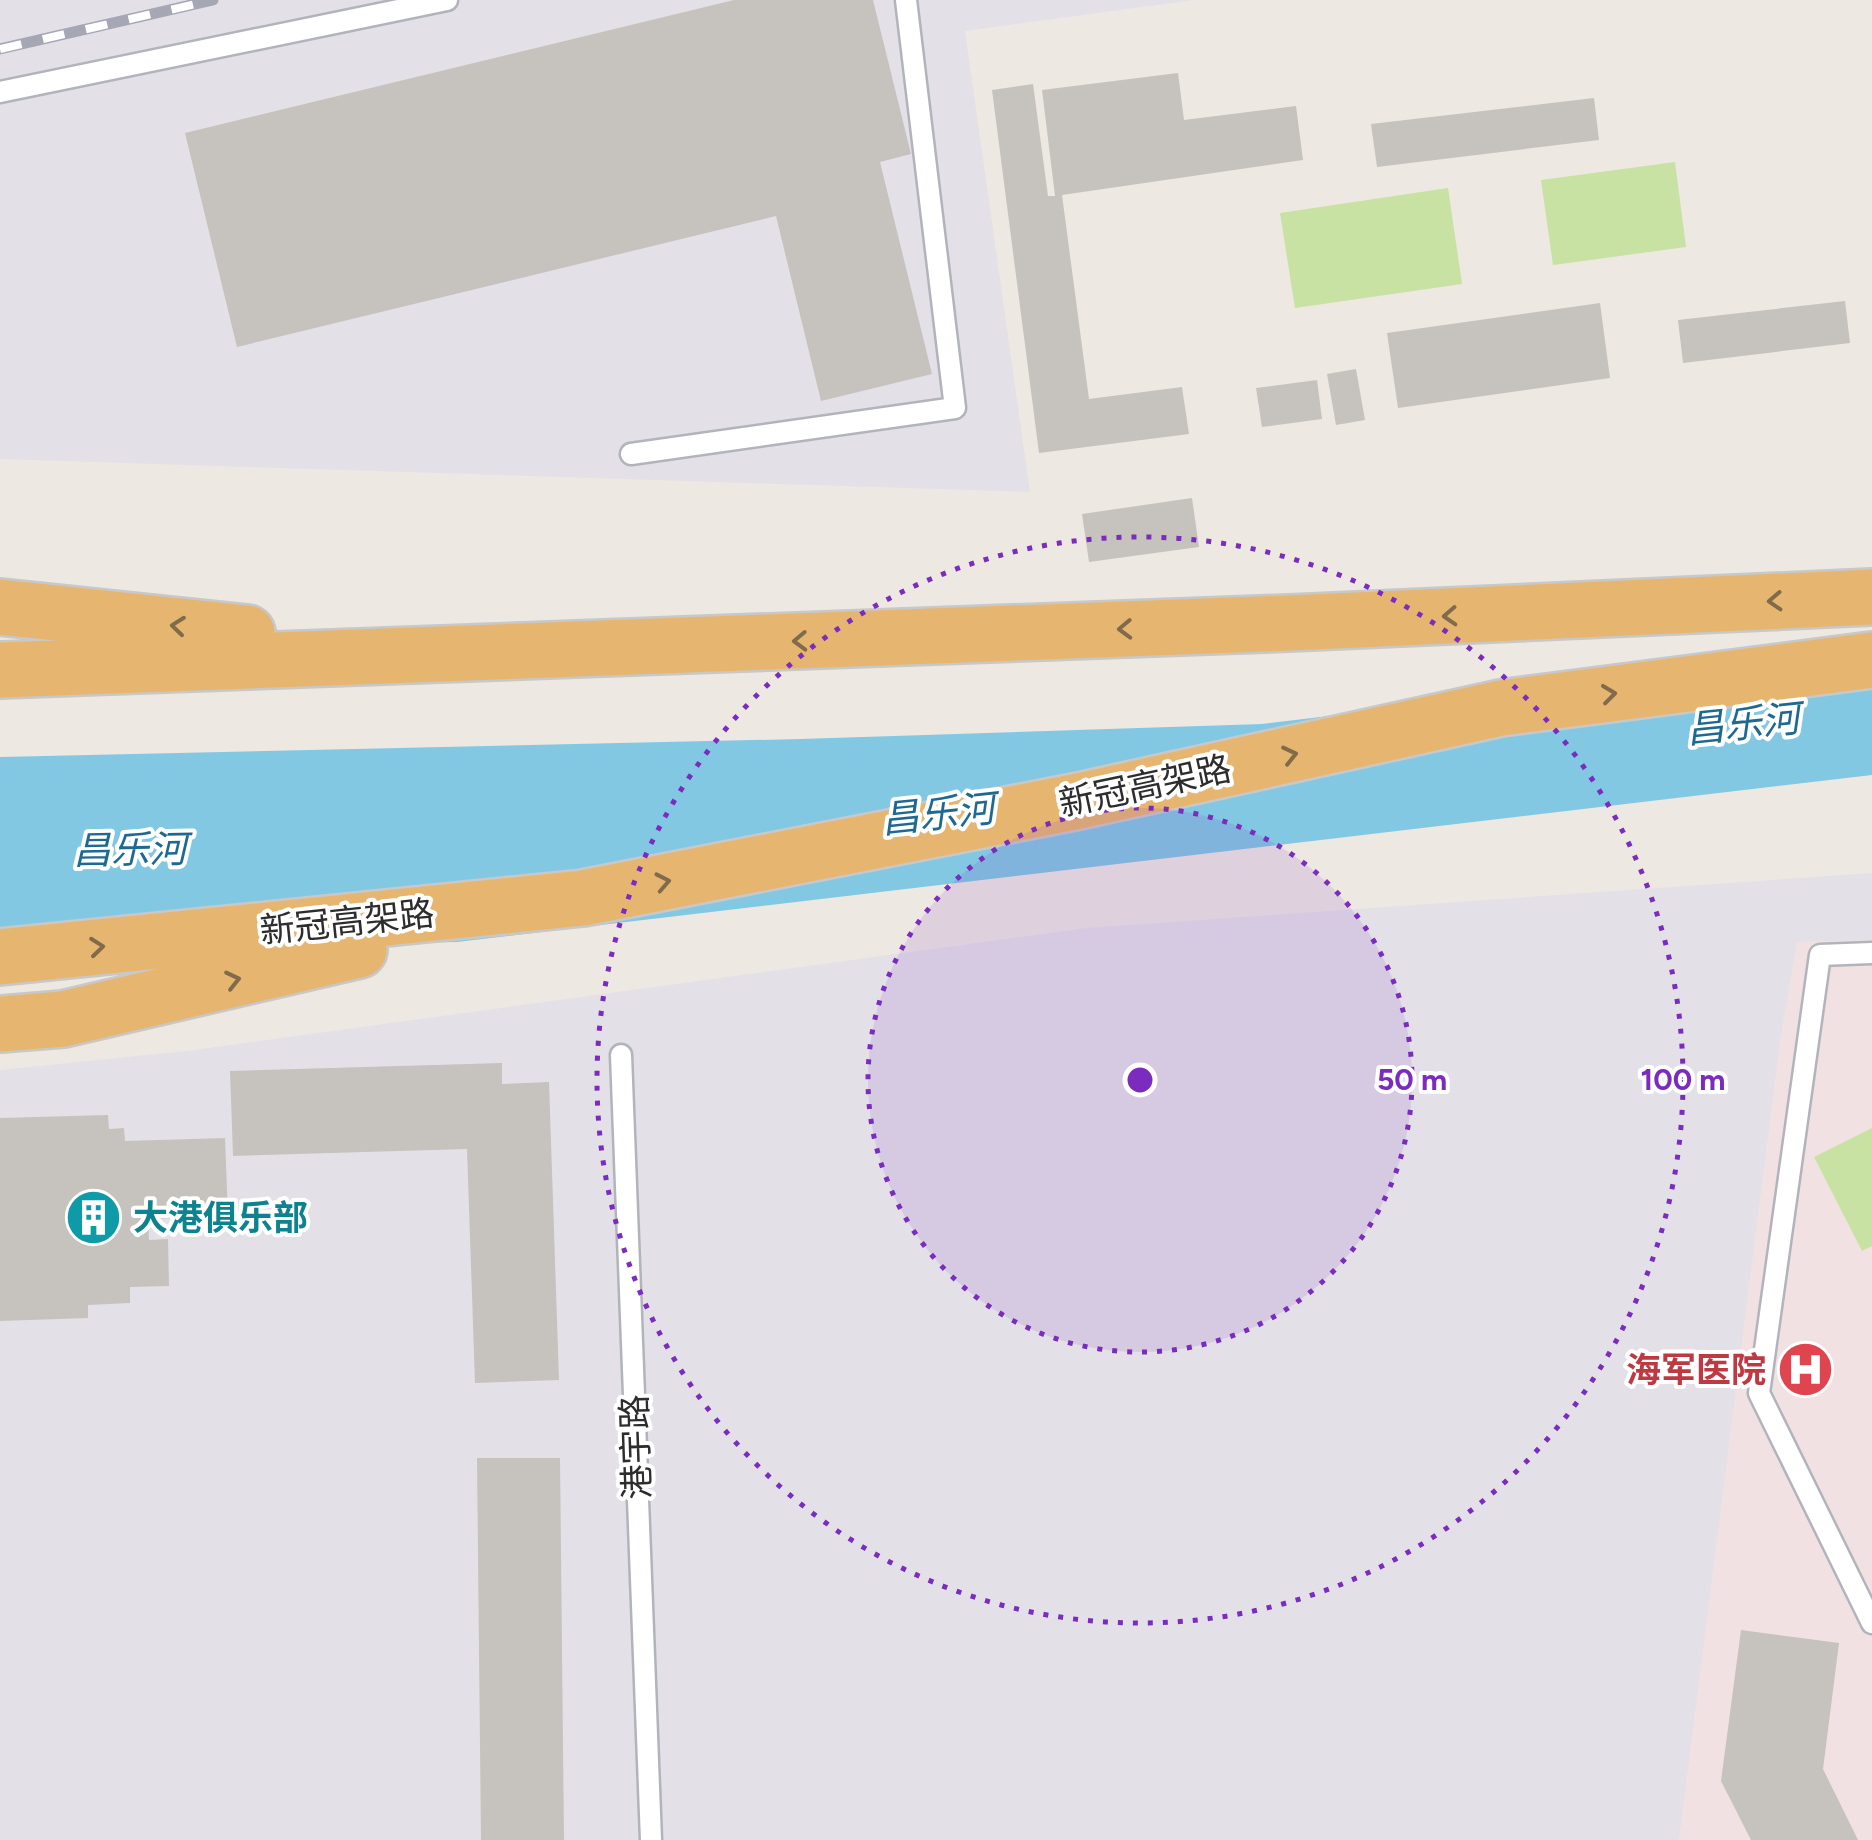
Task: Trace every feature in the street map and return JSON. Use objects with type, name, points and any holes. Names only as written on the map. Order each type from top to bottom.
[{"type":"highway","points":[[0,670],[1289,623],[1872,597]]},
{"type":"highway","points":[[0,607],[449,654]]},
{"type":"highway","name":"新冠高架路","points":[[0,957],[583,898],[1079,802],[1501,708],[1872,660]]},
{"type":"highway","points":[[0,1024],[62,1019],[583,898]]},
{"type":"lane","points":[[0,92],[446,0]]},
{"type":"lane","points":[[631,454],[955,408],[906,0]]},
{"type":"lane","points":[[1872,953],[1820,955],[1759,1392],[1872,1623]]},
{"type":"lane","name":"港宇路","points":[[621,1055],[651,1840]]},
{"type":"shaded area","points":[[0,0],[1194,0],[965,31],[1030,492],[0,459]]},
{"type":"shaded area","points":[[1872,873],[1872,1840],[0,1840],[0,1070],[186,1051],[1086,928]]},
{"type":"shaded area","name":"海军医院","points":[[1872,940],[1872,1840],[1679,1840],[1780,1042],[1797,942]]},
{"type":"green space","points":[[1675,162],[1686,247],[1553,265],[1541,180]]},
{"type":"green space","points":[[1448,188],[1462,284],[1295,308],[1280,213]]},
{"type":"green space","points":[[1872,1128],[1872,1246],[1862,1251],[1814,1157]]},
{"type":"water","name":"昌乐河","points":[[1872,651],[1872,775],[457,942],[0,951],[0,757],[1262,724]]},
{"type":"building","points":[[734,0],[873,0],[911,154],[880,162],[932,374],[821,401],[776,216],[237,347],[185,133]]},
{"type":"building","points":[[1178,73],[1184,120],[1296,106],[1303,160],[1062,195],[1089,399],[1182,387],[1189,434],[1039,453],[992,90],[1033,84],[1048,196],[1055,196],[1042,90]]},
{"type":"building","points":[[1594,98],[1599,140],[1377,167],[1371,124]]},
{"type":"building","points":[[1845,301],[1850,343],[1683,363],[1678,320]]},
{"type":"building","points":[[1600,303],[1610,378],[1398,408],[1387,333]]},
{"type":"building","points":[[1356,369],[1365,420],[1336,425],[1327,374]]},
{"type":"building","points":[[1317,380],[1322,419],[1262,427],[1256,388]]},
{"type":"building","points":[[1192,498],[1199,547],[1089,562],[1082,514]]},
{"type":"building","points":[[502,1063],[502,1084],[549,1082],[559,1380],[475,1383],[467,1149],[233,1156],[230,1071]]},
{"type":"building","name":"大港俱乐部","points":[[108,1115],[109,1129],[124,1128],[125,1141],[225,1138],[228,1216],[148,1219],[149,1240],[168,1239],[169,1286],[130,1287],[130,1303],[88,1305],[88,1318],[0,1321],[0,1118]]},
{"type":"building","points":[[477,1458],[560,1458],[564,1840],[481,1840]]},
{"type":"building","points":[[1741,1630],[1839,1643],[1823,1769],[1858,1840],[1751,1840],[1721,1781]]},
{"type":"railway","points":[[0,49],[213,0]]},
{"type":"place","name":"大港俱乐部","points":[[94,1218]]},
{"type":"place","name":"海军医院","points":[[1805,1370]]}]
